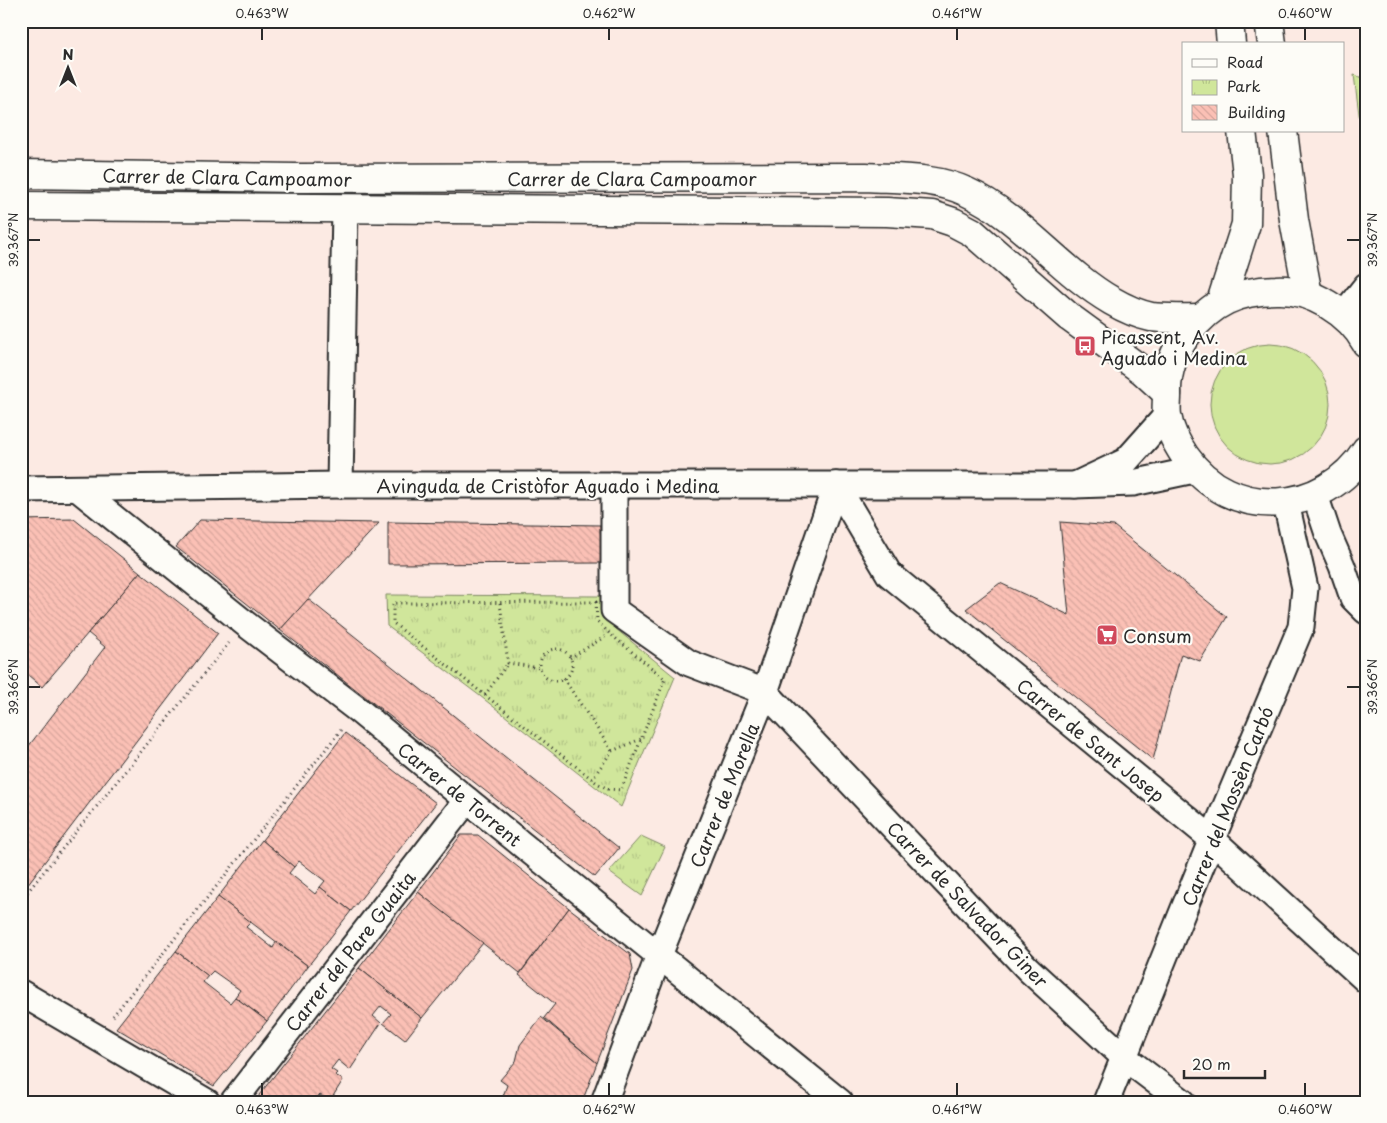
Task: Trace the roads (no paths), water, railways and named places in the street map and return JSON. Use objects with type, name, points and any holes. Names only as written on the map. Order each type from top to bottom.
[{"type":"street","points":[[1228,21],[1231,42]]},
{"type":"street","points":[[1269,21],[1272,42]]},
{"type":"street","points":[[1242,132],[1247,174],[1246,224],[1211,310],[1178,346],[1167,379],[1167,404],[1177,444],[1194,470],[1221,490],[1252,502],[1286,503],[1315,495],[1338,482],[1357,464],[1366,450]]},
{"type":"street","points":[[1283,132],[1294,220],[1308,295]]},
{"type":"street","name":"Carrer de Clara Campoamor","points":[[21,174],[285,178],[866,177],[933,180],[952,185],[992,205],[1092,289],[1125,309],[1150,317],[1171,318],[1211,310]]},
{"type":"street","name":"Carrer de Clara Campoamor","points":[[21,206],[887,212],[932,214],[972,232],[1069,317],[1143,371],[1167,404]]},
{"type":"street","points":[[340,485],[345,208]]},
{"type":"street","points":[[1343,315],[1366,286]]},
{"type":"street","points":[[1211,310],[1249,292],[1279,289],[1308,295],[1327,303],[1343,315],[1366,343]]},
{"type":"street","name":"Avinguda de Cristòfor Aguado i Medina","points":[[1074,486],[1126,461],[1167,404]]},
{"type":"street","name":"Avinguda de Cristòfor Aguado i Medina","points":[[21,489],[340,485],[1074,486],[1133,483],[1194,470]]},
{"type":"street","points":[[614,485],[614,610],[689,663],[765,692]]},
{"type":"street","name":"Carrer de Morella","points":[[604,1102],[659,955],[765,692],[836,485]]},
{"type":"street","name":"Carrer de Sant Josep","points":[[836,485],[888,574],[1212,839],[1366,980]]},
{"type":"street","name":"Carrer de Torrent","points":[[78,489],[247,625],[358,710],[466,800],[840,1102]]},
{"type":"street","points":[[1315,495],[1353,598],[1366,611]]},
{"type":"street","name":"Carrer del Mossèn Carbó","points":[[1106,1102],[1212,839],[1301,627],[1305,588],[1286,503]]},
{"type":"street","name":"Carrer de Salvador Giner","points":[[765,692],[1028,969],[1125,1058],[1183,1102]]},
{"type":"street","name":"Carrer del Pare Guaita","points":[[233,1102],[466,800]]},
{"type":"street","points":[[21,993],[207,1102]]},
{"type":"place","name":"Picassent, Av. Aguado i Medina","points":[[1085,346]]},
{"type":"place","name":"Consum","points":[[1107,635]]}]
